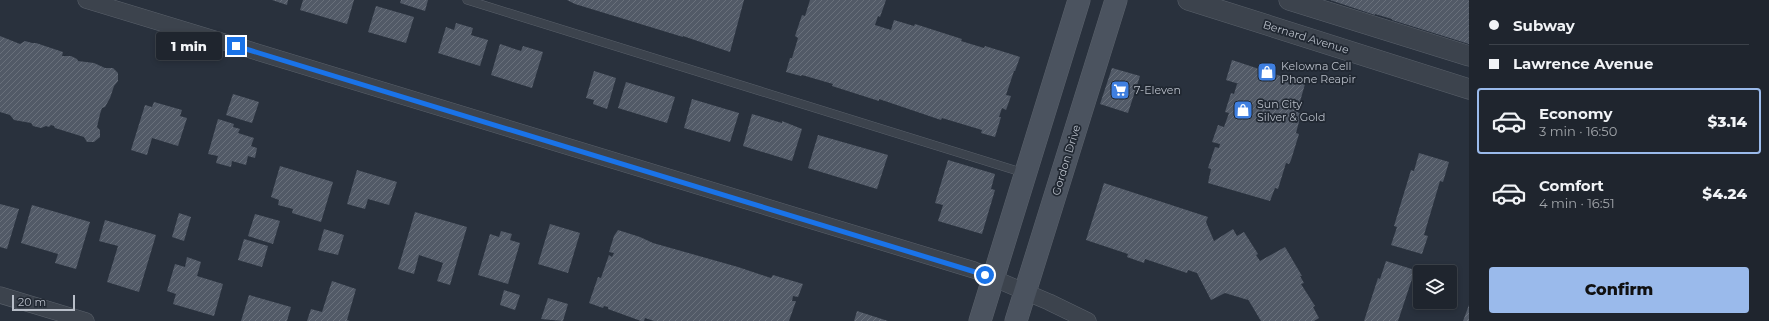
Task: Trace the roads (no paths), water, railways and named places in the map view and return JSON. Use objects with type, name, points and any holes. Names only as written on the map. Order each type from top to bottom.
[{"type":"main road","points":[[980,321],[1079,0]]},
{"type":"main road","name":"Gordon Drive","points":[[1016,321],[1116,0]]},
{"type":"street","points":[[86,0],[966,268],[1049,302],[1088,321]]},
{"type":"street","name":"Bernard Avenue","points":[[1188,0],[1469,88]]},
{"type":"street","points":[[1290,0],[1469,56]]},
{"type":"street","points":[[0,295],[86,321]]},
{"type":"lane","points":[[467,0],[1026,173]]},
{"type":"place","name":"Kelowna Cell Phone Reapir","points":[[1267,72]]},
{"type":"place","name":"7-Eleven","points":[[1120,90]]},
{"type":"place","name":"Sun City Silver & Gold","points":[[1243,110]]}]
